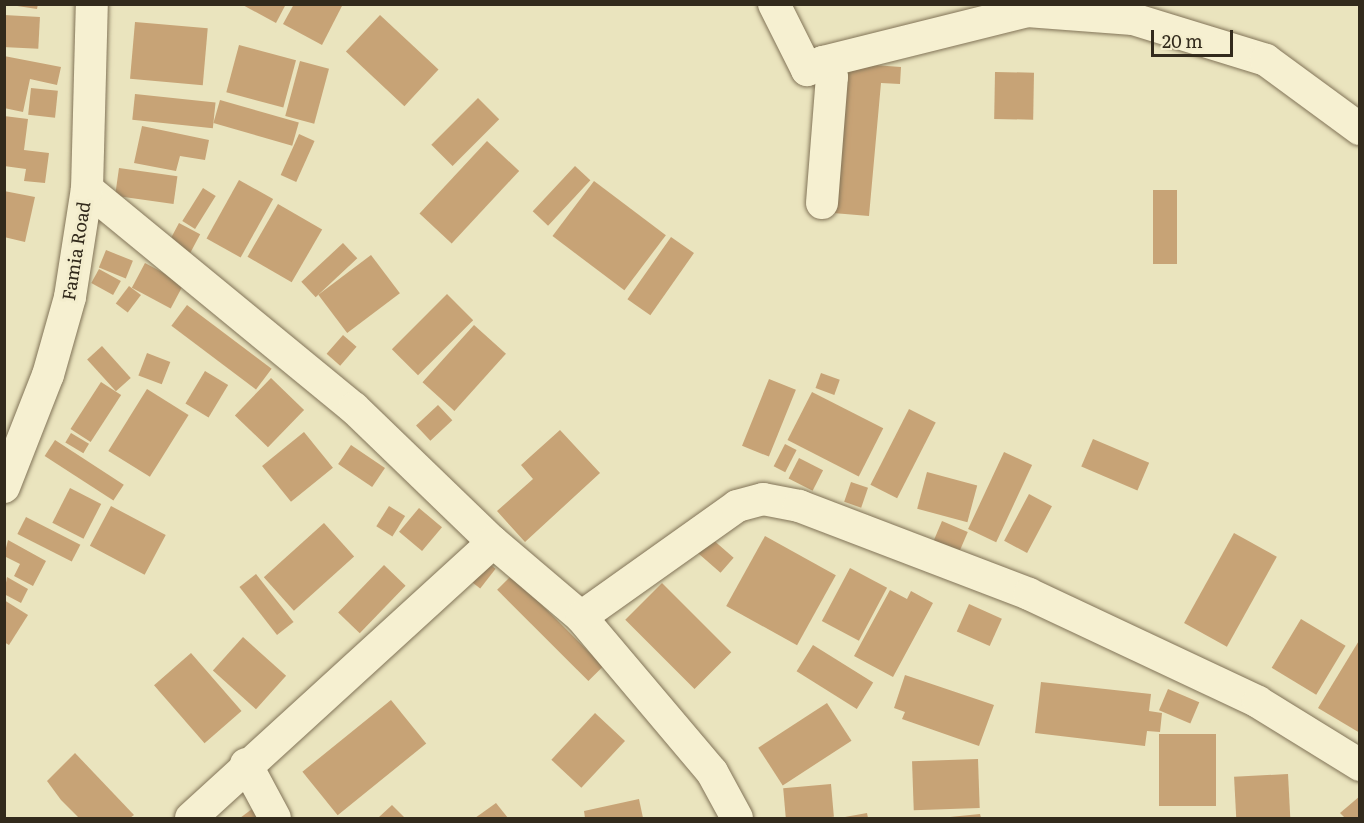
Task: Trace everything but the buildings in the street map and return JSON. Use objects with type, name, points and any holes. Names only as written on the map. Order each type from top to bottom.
[{"type":"street","name":"Famia Road","points":[[4,487],[70,297],[87,189],[92,4]]},
{"type":"street","points":[[774,4],[807,70],[823,62],[1027,11],[1133,19],[1266,60],[1359,129]]},
{"type":"street","points":[[822,203],[832,77],[823,62]]},
{"type":"street","points":[[87,189],[354,408],[493,542],[581,617],[712,772],[737,819]]},
{"type":"street","points":[[581,617],[737,507],[763,498],[799,506],[1029,594],[1258,702],[1359,765]]},
{"type":"street","points":[[191,819],[246,764],[493,542]]},
{"type":"street","points":[[246,764],[275,819]]}]
